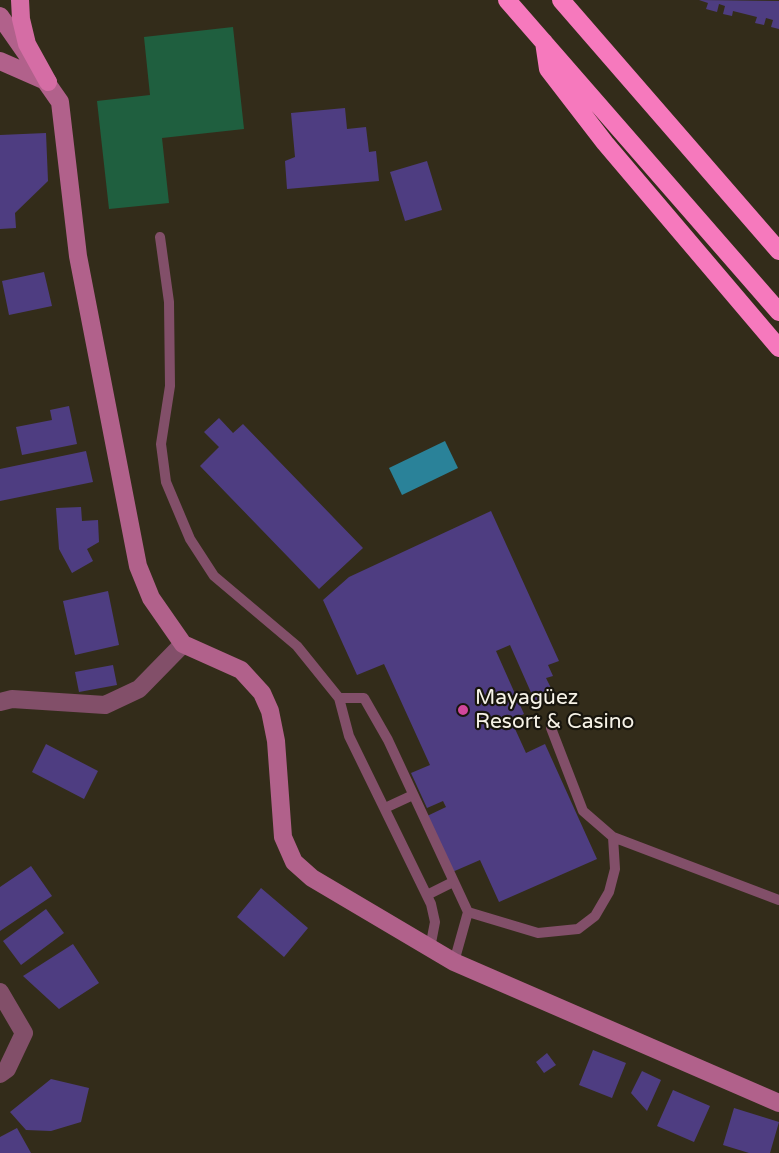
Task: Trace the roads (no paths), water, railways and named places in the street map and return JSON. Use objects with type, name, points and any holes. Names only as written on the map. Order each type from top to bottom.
[{"type":"highway","points":[[507,0],[779,312]]},
{"type":"highway","points":[[561,0],[779,251]]},
{"type":"highway","points":[[544,42],[548,69],[605,143],[779,348]]},
{"type":"main road","points":[[20,0],[21,19],[27,44],[48,82]]},
{"type":"street","points":[[0,16],[60,102],[78,256],[138,566],[151,598],[183,644],[241,670],[261,693],[270,711],[276,741],[283,837],[294,862],[312,878],[454,962],[779,1103]]},
{"type":"street","points":[[0,62],[48,82]]},
{"type":"street","points":[[0,702],[12,699],[105,705],[139,689],[183,644]]},
{"type":"street","points":[[0,992],[24,1034],[7,1069],[0,1074]]},
{"type":"lane","points":[[160,237],[169,302],[170,386],[162,444],[166,482],[190,539],[214,576],[297,646],[339,698],[350,736],[427,895],[435,922],[430,948]]},
{"type":"lane","points":[[339,698],[364,698],[468,912],[454,962]]},
{"type":"lane","points":[[551,728],[583,811],[613,837],[779,900]]},
{"type":"lane","points":[[385,808],[413,795]]},
{"type":"lane","points":[[468,912],[538,933],[578,929],[595,916],[609,892],[615,869],[613,837]]},
{"type":"lane","points":[[427,895],[453,882]]},
{"type":"water","points":[[445,441],[458,468],[402,495],[389,468]]},
{"type":"place","name":"Mayagüez Resort & Casino","points":[[463,710]]}]
